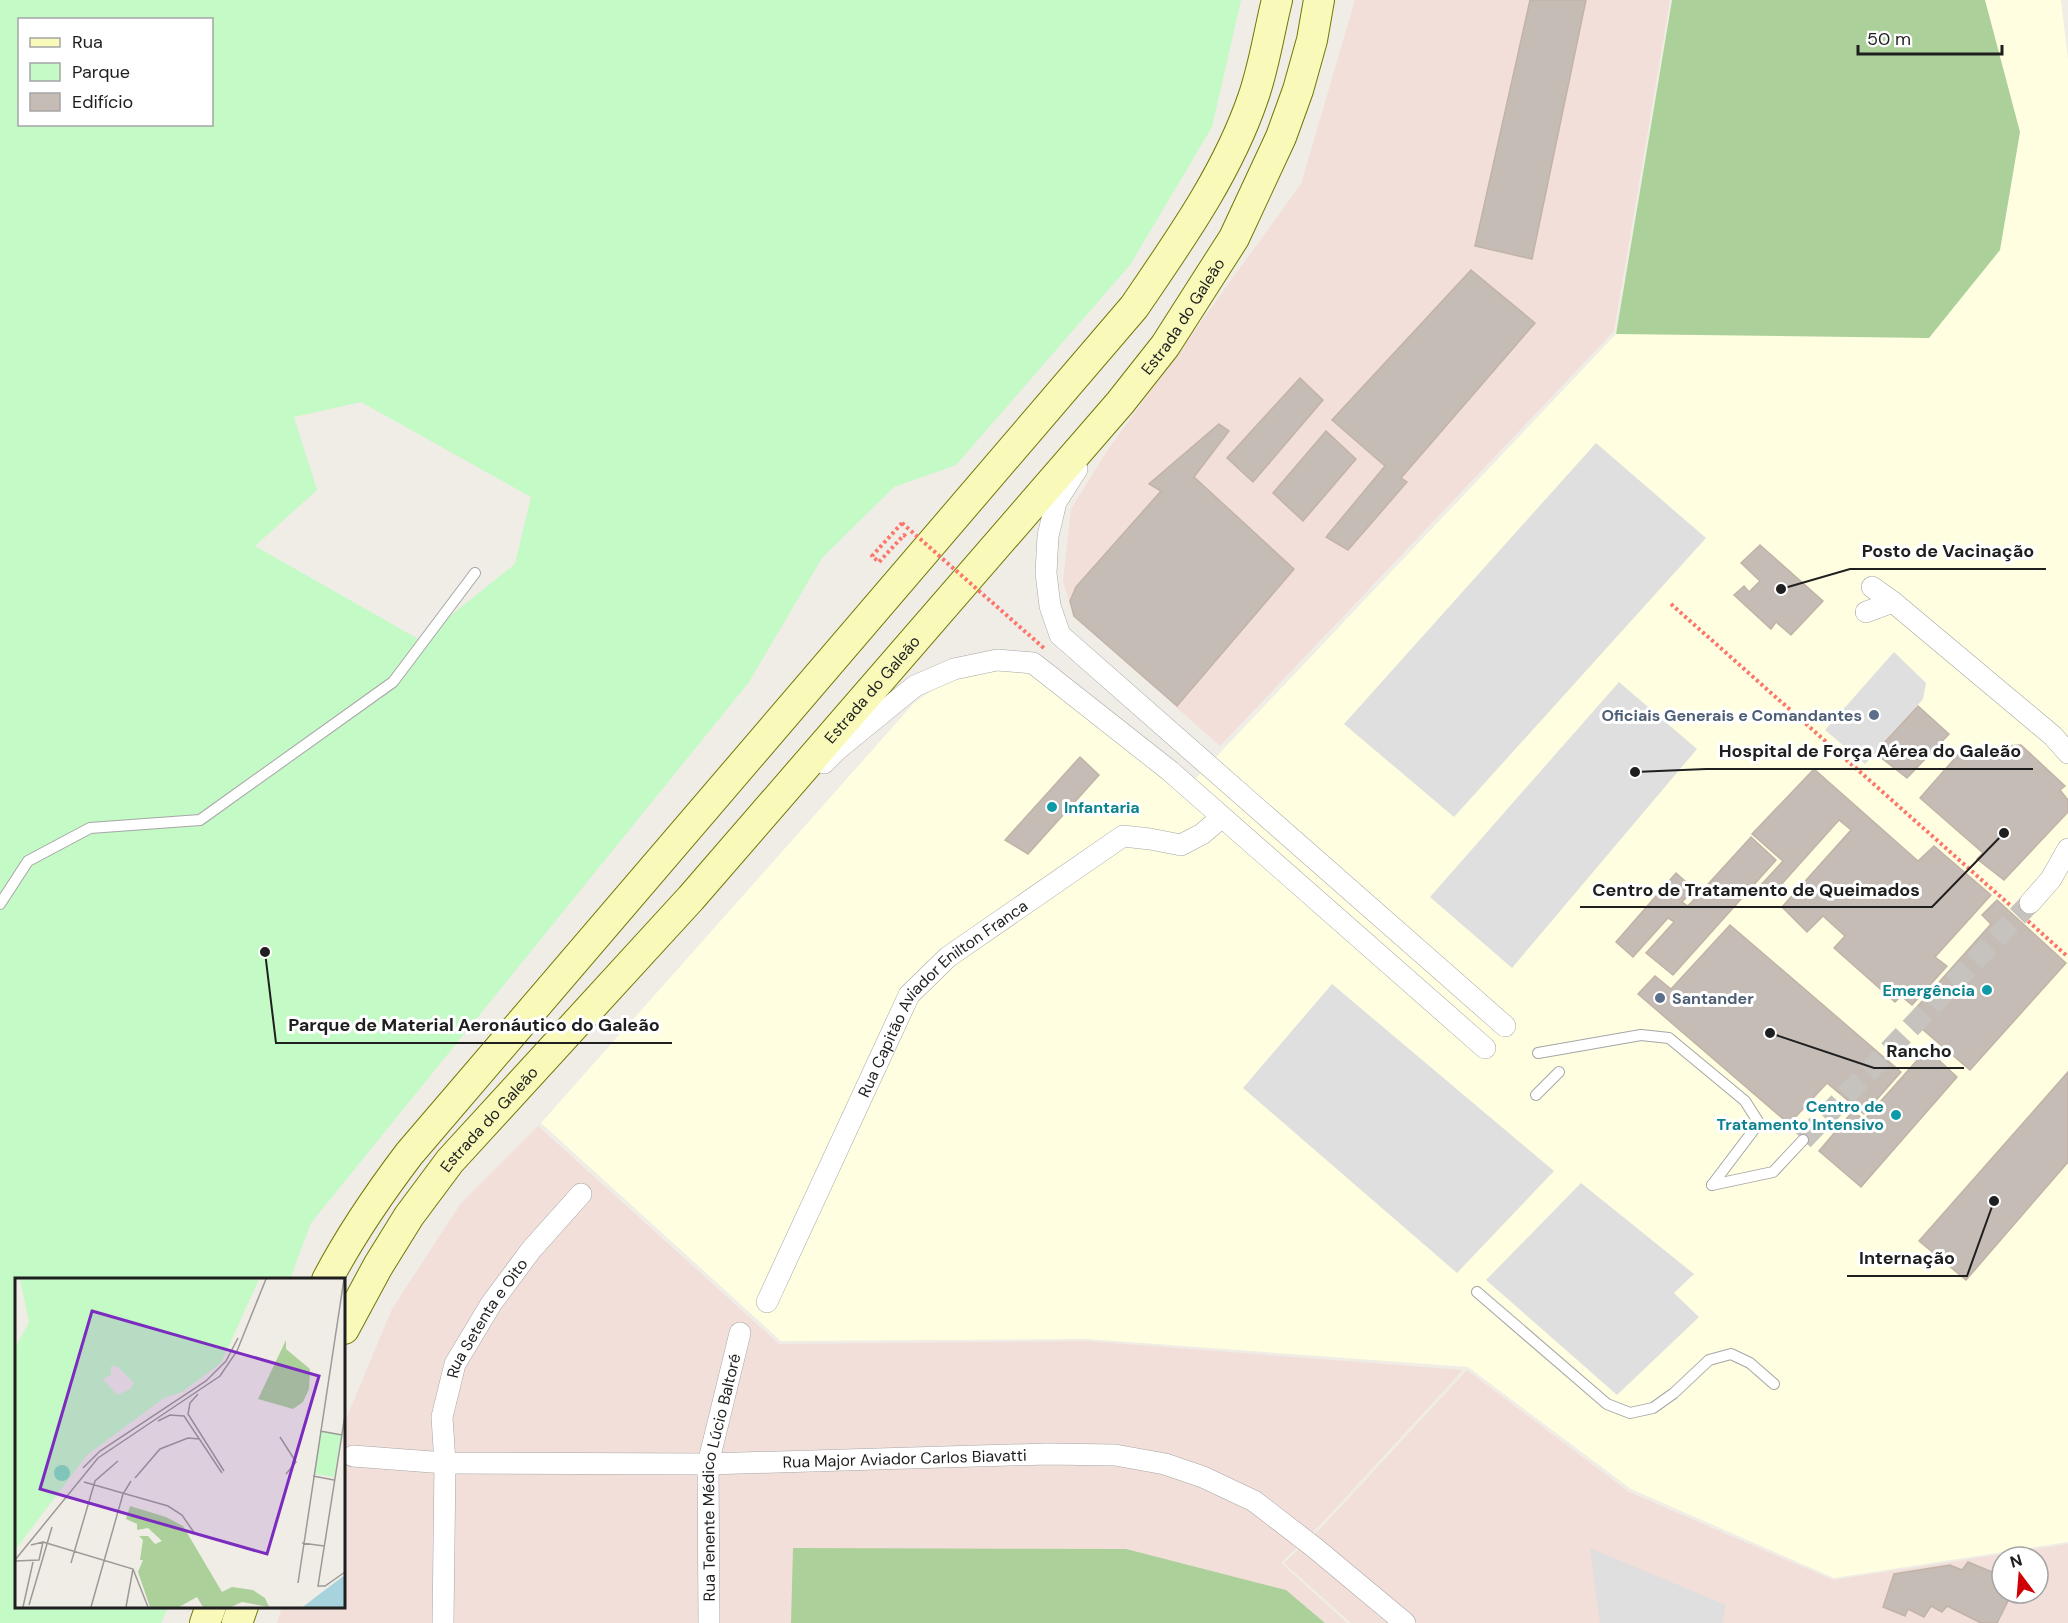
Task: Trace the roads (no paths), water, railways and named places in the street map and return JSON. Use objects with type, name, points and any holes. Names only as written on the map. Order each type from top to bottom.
[{"type":"main road","points":[[328,1278],[370,1205],[409,1154],[1134,308],[1170,255],[1226,161],[1254,96],[1277,0]]},
{"type":"main road","name":"Estrada do Galeão","points":[[345,1327],[378,1266],[409,1216],[450,1161],[691,897],[1120,403],[1165,346],[1234,238],[1281,137],[1298,90],[1312,40],[1319,0]]},
{"type":"main road","points":[[205,1623],[210,1608]]},
{"type":"main road","points":[[237,1623],[242,1608]]},
{"type":"street","points":[[1120,403],[1056,502],[1048,536],[1046,573],[1050,606],[1060,635],[1505,1026]]},
{"type":"street","points":[[1872,587],[2053,736],[2068,753]]},
{"type":"street","points":[[1866,612],[1893,602]]},
{"type":"street","points":[[691,897],[838,749],[915,686],[954,669],[997,660],[1033,663],[1170,771],[1485,1048]]},
{"type":"street","name":"Rua Capitão Aviador Enilton Franca","points":[[767,1302],[909,995],[948,957],[1123,836],[1181,846],[1202,834],[1221,818]]},
{"type":"street","points":[[2023,910],[2051,879],[2068,849]]},
{"type":"street","name":"Rua Setenta e Oito","points":[[443,1623],[445,1462],[441,1417],[455,1364],[504,1286],[531,1250],[581,1194]]},
{"type":"street","name":"Rua Tenente Médico Lúcio Baltoré","points":[[709,1623],[708,1464],[740,1333]]},
{"type":"street","name":"Rua Major Aviador Carlos Biavatti","points":[[353,1456],[445,1462],[708,1464],[1047,1454],[1115,1455],[1165,1464],[1203,1477],[1254,1501],[1316,1548],[1405,1623]]},
{"type":"lane","points":[[0,904],[28,861],[90,828],[200,820],[393,682],[475,573]]},
{"type":"lane","points":[[1538,1053],[1641,1035],[1670,1038],[1745,1101],[1759,1123],[1712,1185],[1773,1172],[1803,1140]]},
{"type":"lane","points":[[1536,1095],[1559,1072]]},
{"type":"lane","points":[[1477,1292],[1607,1404],[1630,1413],[1653,1408],[1674,1393],[1709,1360],[1731,1354],[1750,1363],[1774,1384]]},
{"type":"tunnel","points":[[1803,1140],[2030,903]]},
{"type":"place","name":"Posto de Vacinação","points":[[1781,589]]},
{"type":"place","name":"Oficiais Generais e Comandantes","points":[[1874,715]]},
{"type":"place","name":"Hospital de Força Aérea do Galeão","points":[[1635,772]]},
{"type":"place","name":"Infantaria","points":[[1052,807]]},
{"type":"place","name":"Centro de Tratamento de Queimados","points":[[2004,833]]},
{"type":"place","name":"Parque de Material Aeronáutico do Galeão","points":[[265,952]]},
{"type":"place","name":"Emergência","points":[[1987,990]]},
{"type":"place","name":"Santander","points":[[1660,998]]},
{"type":"place","name":"Rancho","points":[[1770,1033]]},
{"type":"place","name":"Centro de Tratamento Intensivo","points":[[1896,1115]]},
{"type":"place","name":"Internação","points":[[1994,1201]]}]
